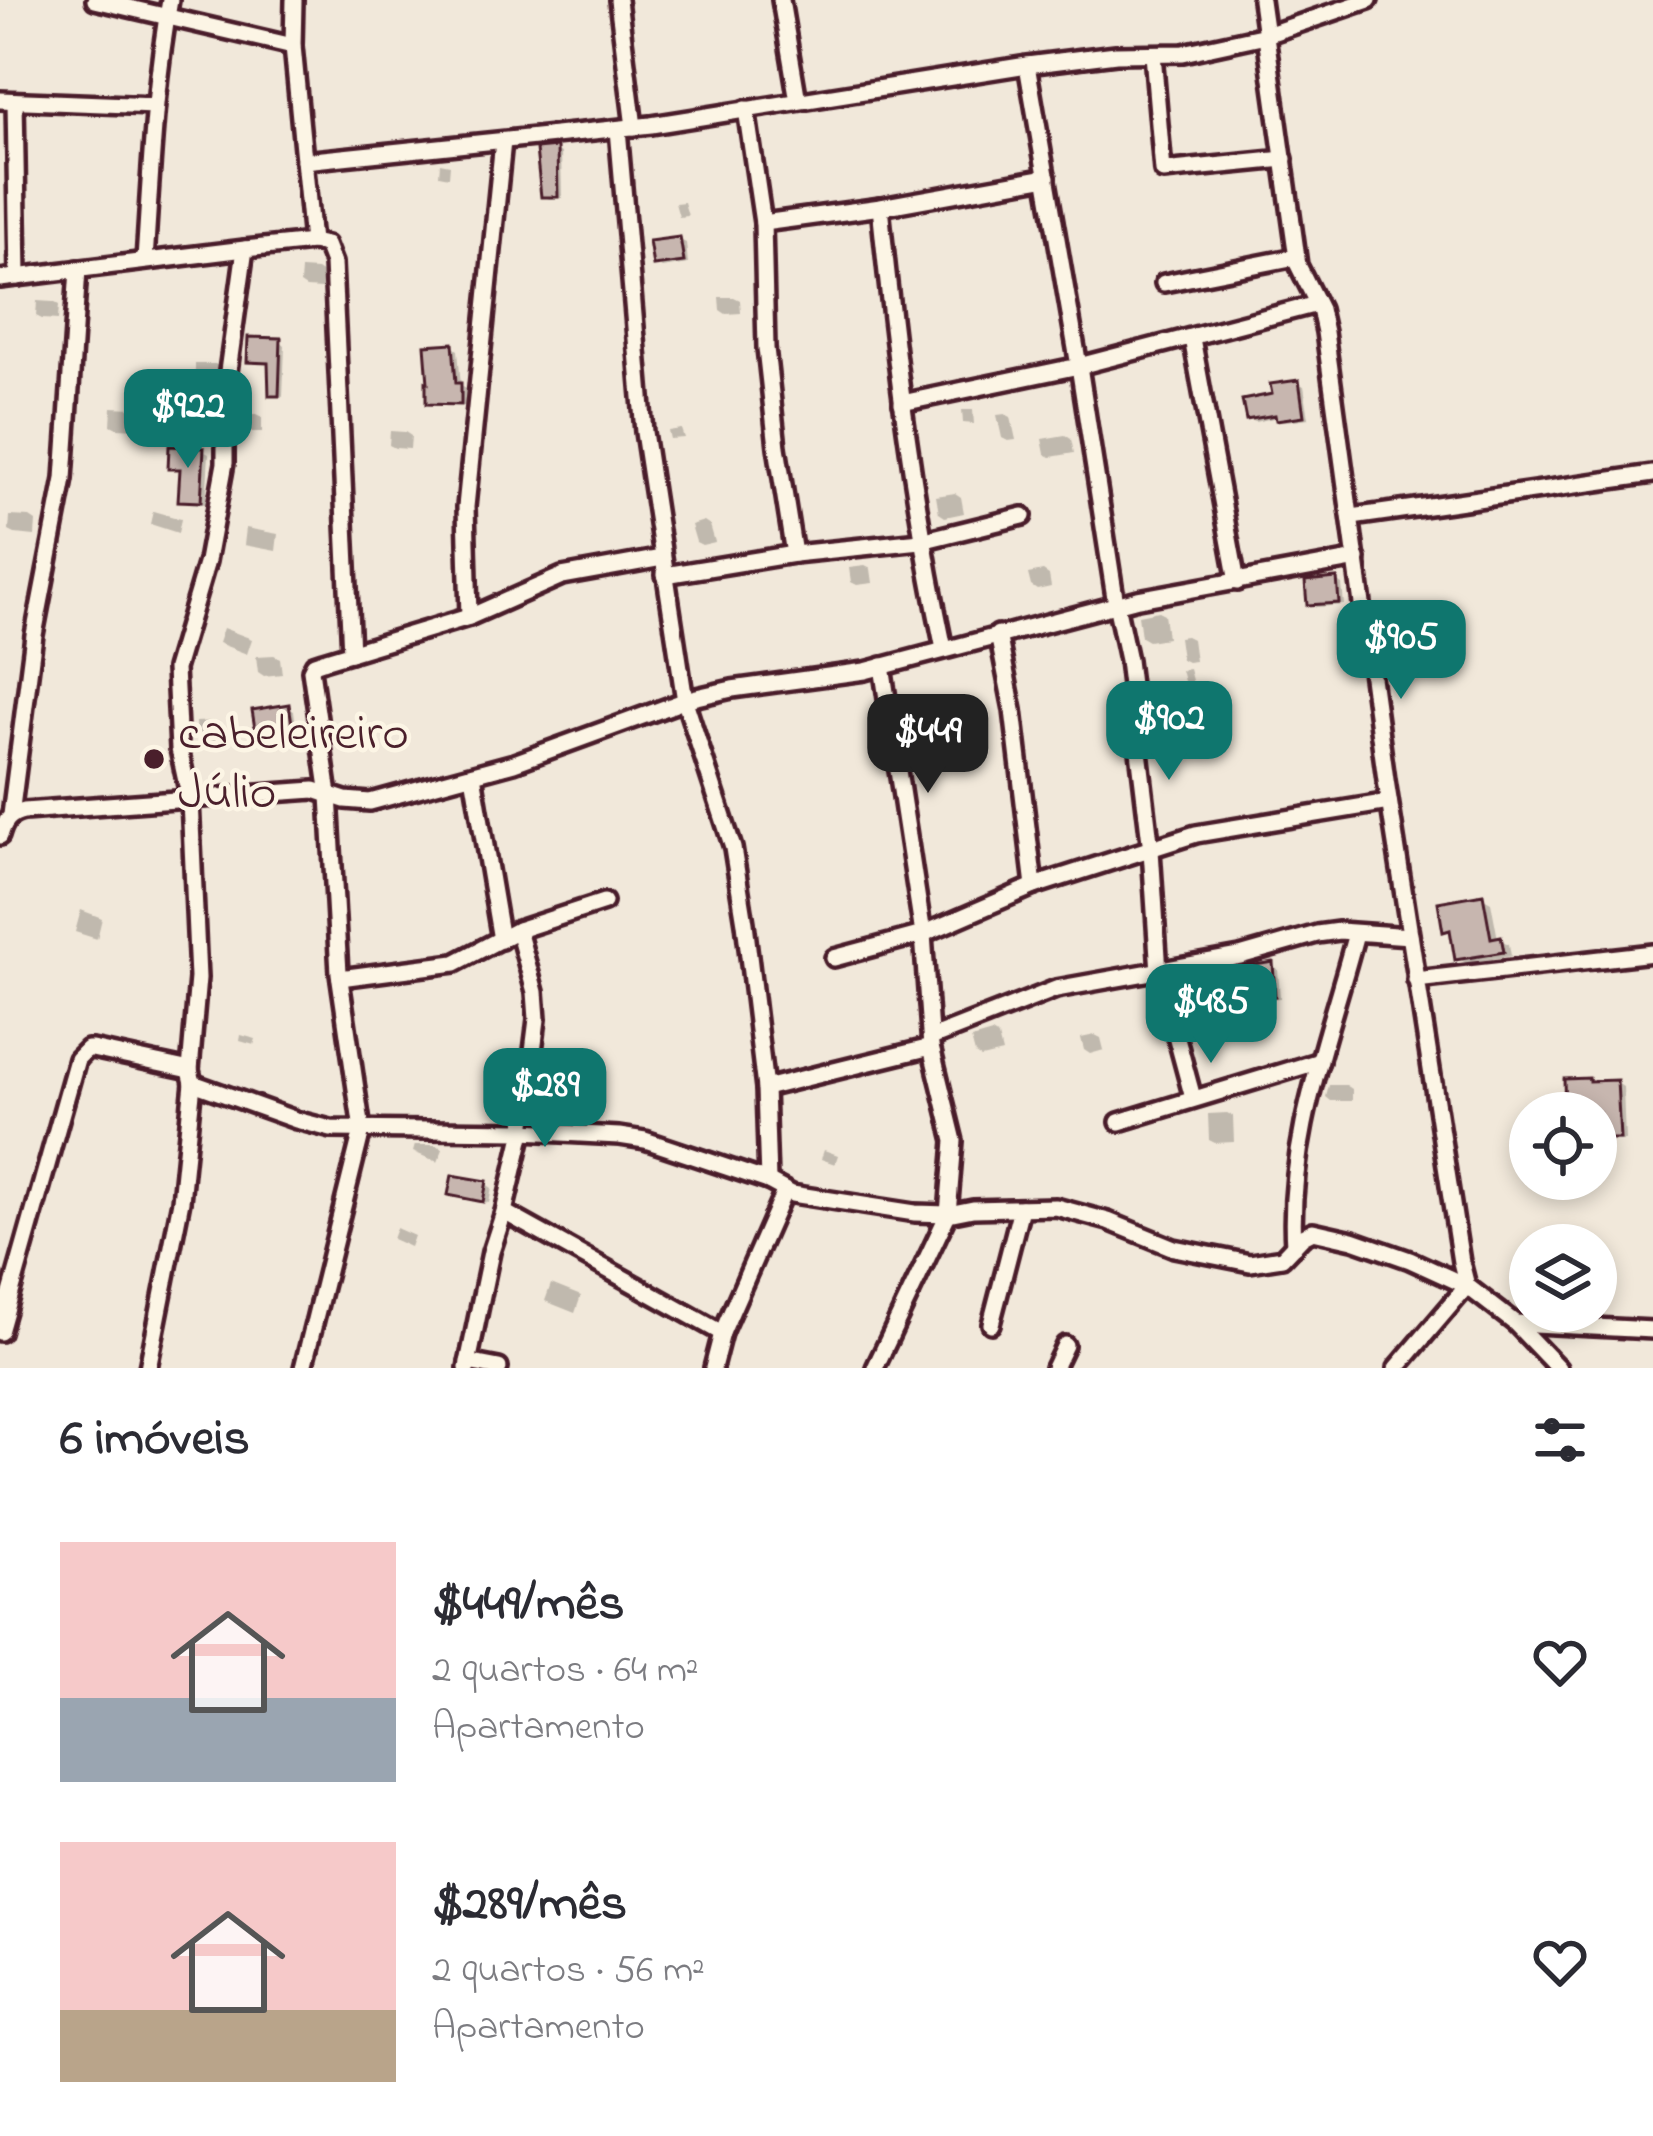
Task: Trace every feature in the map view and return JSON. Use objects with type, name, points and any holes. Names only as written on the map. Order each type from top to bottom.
[{"type":"street","points":[[95,0],[293,46]]},
{"type":"street","points":[[146,260],[155,106],[170,0]]},
{"type":"street","points":[[294,0],[293,46],[312,242]]},
{"type":"street","points":[[618,0],[644,432],[685,701],[734,848],[765,1088],[768,1181]]},
{"type":"street","points":[[781,0],[798,100]]},
{"type":"street","points":[[1261,0],[1298,265],[1318,304],[1325,332],[1389,802],[1467,1286]]},
{"type":"street","points":[[304,160],[626,128],[1027,65],[1208,49],[1369,0]]},
{"type":"street","points":[[1153,54],[1163,171],[1284,159]]},
{"type":"street","points":[[1027,65],[1128,660],[1151,850],[1159,972],[1192,1098]]},
{"type":"street","points":[[18,277],[7,100],[155,106]]},
{"type":"street","points":[[746,109],[763,223],[766,348],[794,554]]},
{"type":"street","points":[[470,617],[466,507],[503,141]]},
{"type":"street","points":[[763,223],[1046,177]]},
{"type":"street","points":[[880,207],[902,403],[944,649]]},
{"type":"street","points":[[0,279],[312,242],[326,245],[333,263],[351,653]]},
{"type":"street","points":[[148,1368],[181,1201],[198,978],[190,800],[179,748],[176,669],[207,561],[225,464],[225,393],[245,249]]},
{"type":"street","points":[[1163,284],[1297,257]]},
{"type":"street","points":[[11,815],[34,635],[64,479],[78,269]]},
{"type":"street","points":[[902,403],[1079,366],[1318,304]]},
{"type":"street","points":[[1192,338],[1237,582]]},
{"type":"street","points":[[1352,517],[1653,474]]},
{"type":"street","points":[[303,1368],[362,1130],[340,978],[329,795],[310,670],[314,664],[470,617],[562,576],[922,541],[1023,516]]},
{"type":"street","points":[[0,836],[5,820],[24,811],[314,790],[370,802],[514,763],[685,701],[732,689],[882,666],[1116,604],[1357,559]]},
{"type":"street","points":[[998,634],[1019,753],[1034,886]]},
{"type":"street","points":[[875,1368],[948,1214],[954,1141],[931,1042],[922,934],[882,666]]},
{"type":"street","points":[[473,775],[501,940]]},
{"type":"street","points":[[834,958],[922,934],[1034,886],[1214,830],[1389,802]]},
{"type":"street","points":[[340,978],[455,963],[518,930],[604,902]]},
{"type":"street","points":[[499,1368],[467,1365],[523,1131],[537,1019],[536,992],[518,930]]},
{"type":"street","points":[[765,1088],[931,1042],[1009,1005],[1056,989],[1240,956],[1318,934],[1410,936]]},
{"type":"street","points":[[1294,1247],[1292,1211],[1309,1098],[1356,934]]},
{"type":"street","points":[[1416,980],[1653,953]]},
{"type":"street","points":[[0,1332],[77,1059],[92,1049],[192,1077],[296,1120],[331,1129],[620,1136],[768,1181],[784,1192],[915,1213],[1056,1207],[1174,1248],[1250,1263],[1282,1258],[1313,1231],[1372,1247],[1467,1286],[1509,1318]]},
{"type":"street","points":[[1119,1122],[1319,1061]]},
{"type":"street","points":[[713,1368],[722,1333],[784,1192]]},
{"type":"street","points":[[991,1324],[1021,1208]]},
{"type":"street","points":[[504,1212],[722,1333]]},
{"type":"street","points":[[1397,1368],[1467,1286]]},
{"type":"street","points":[[1617,1328],[1653,1330]]},
{"type":"street","points":[[1524,1332],[1558,1368]]},
{"type":"street","points":[[1054,1368],[1065,1345]]},
{"type":"building","points":[[557,147],[558,197],[541,197],[536,149]]},
{"type":"building","points":[[680,237],[684,262],[653,266],[649,241]]},
{"type":"building","points":[[248,337],[281,338],[279,396],[269,396],[268,363],[247,362]]},
{"type":"building","points":[[453,343],[461,405],[426,404],[425,345]]},
{"type":"building","points":[[1299,380],[1304,416],[1246,420],[1242,400],[1272,394],[1270,384]]},
{"type":"building","points":[[169,446],[204,448],[201,502],[178,501],[180,469],[168,469]]},
{"type":"building","points":[[1337,578],[1339,603],[1307,605],[1305,581]]},
{"type":"building","points":[[289,704],[293,730],[256,735],[252,710]]},
{"type":"building","points":[[1483,894],[1491,938],[1501,936],[1504,952],[1455,960],[1450,930],[1443,932],[1438,902]]},
{"type":"building","points":[[1273,962],[1275,996],[1250,998],[1249,966]]},
{"type":"building","points":[[1564,1079],[1617,1080],[1620,1139],[1617,1092],[1564,1092]]},
{"type":"building","points":[[452,1175],[487,1181],[483,1202],[448,1195]]},
{"type":"place","name":"cabeleireiro Júlio","points":[[154,759]]}]
